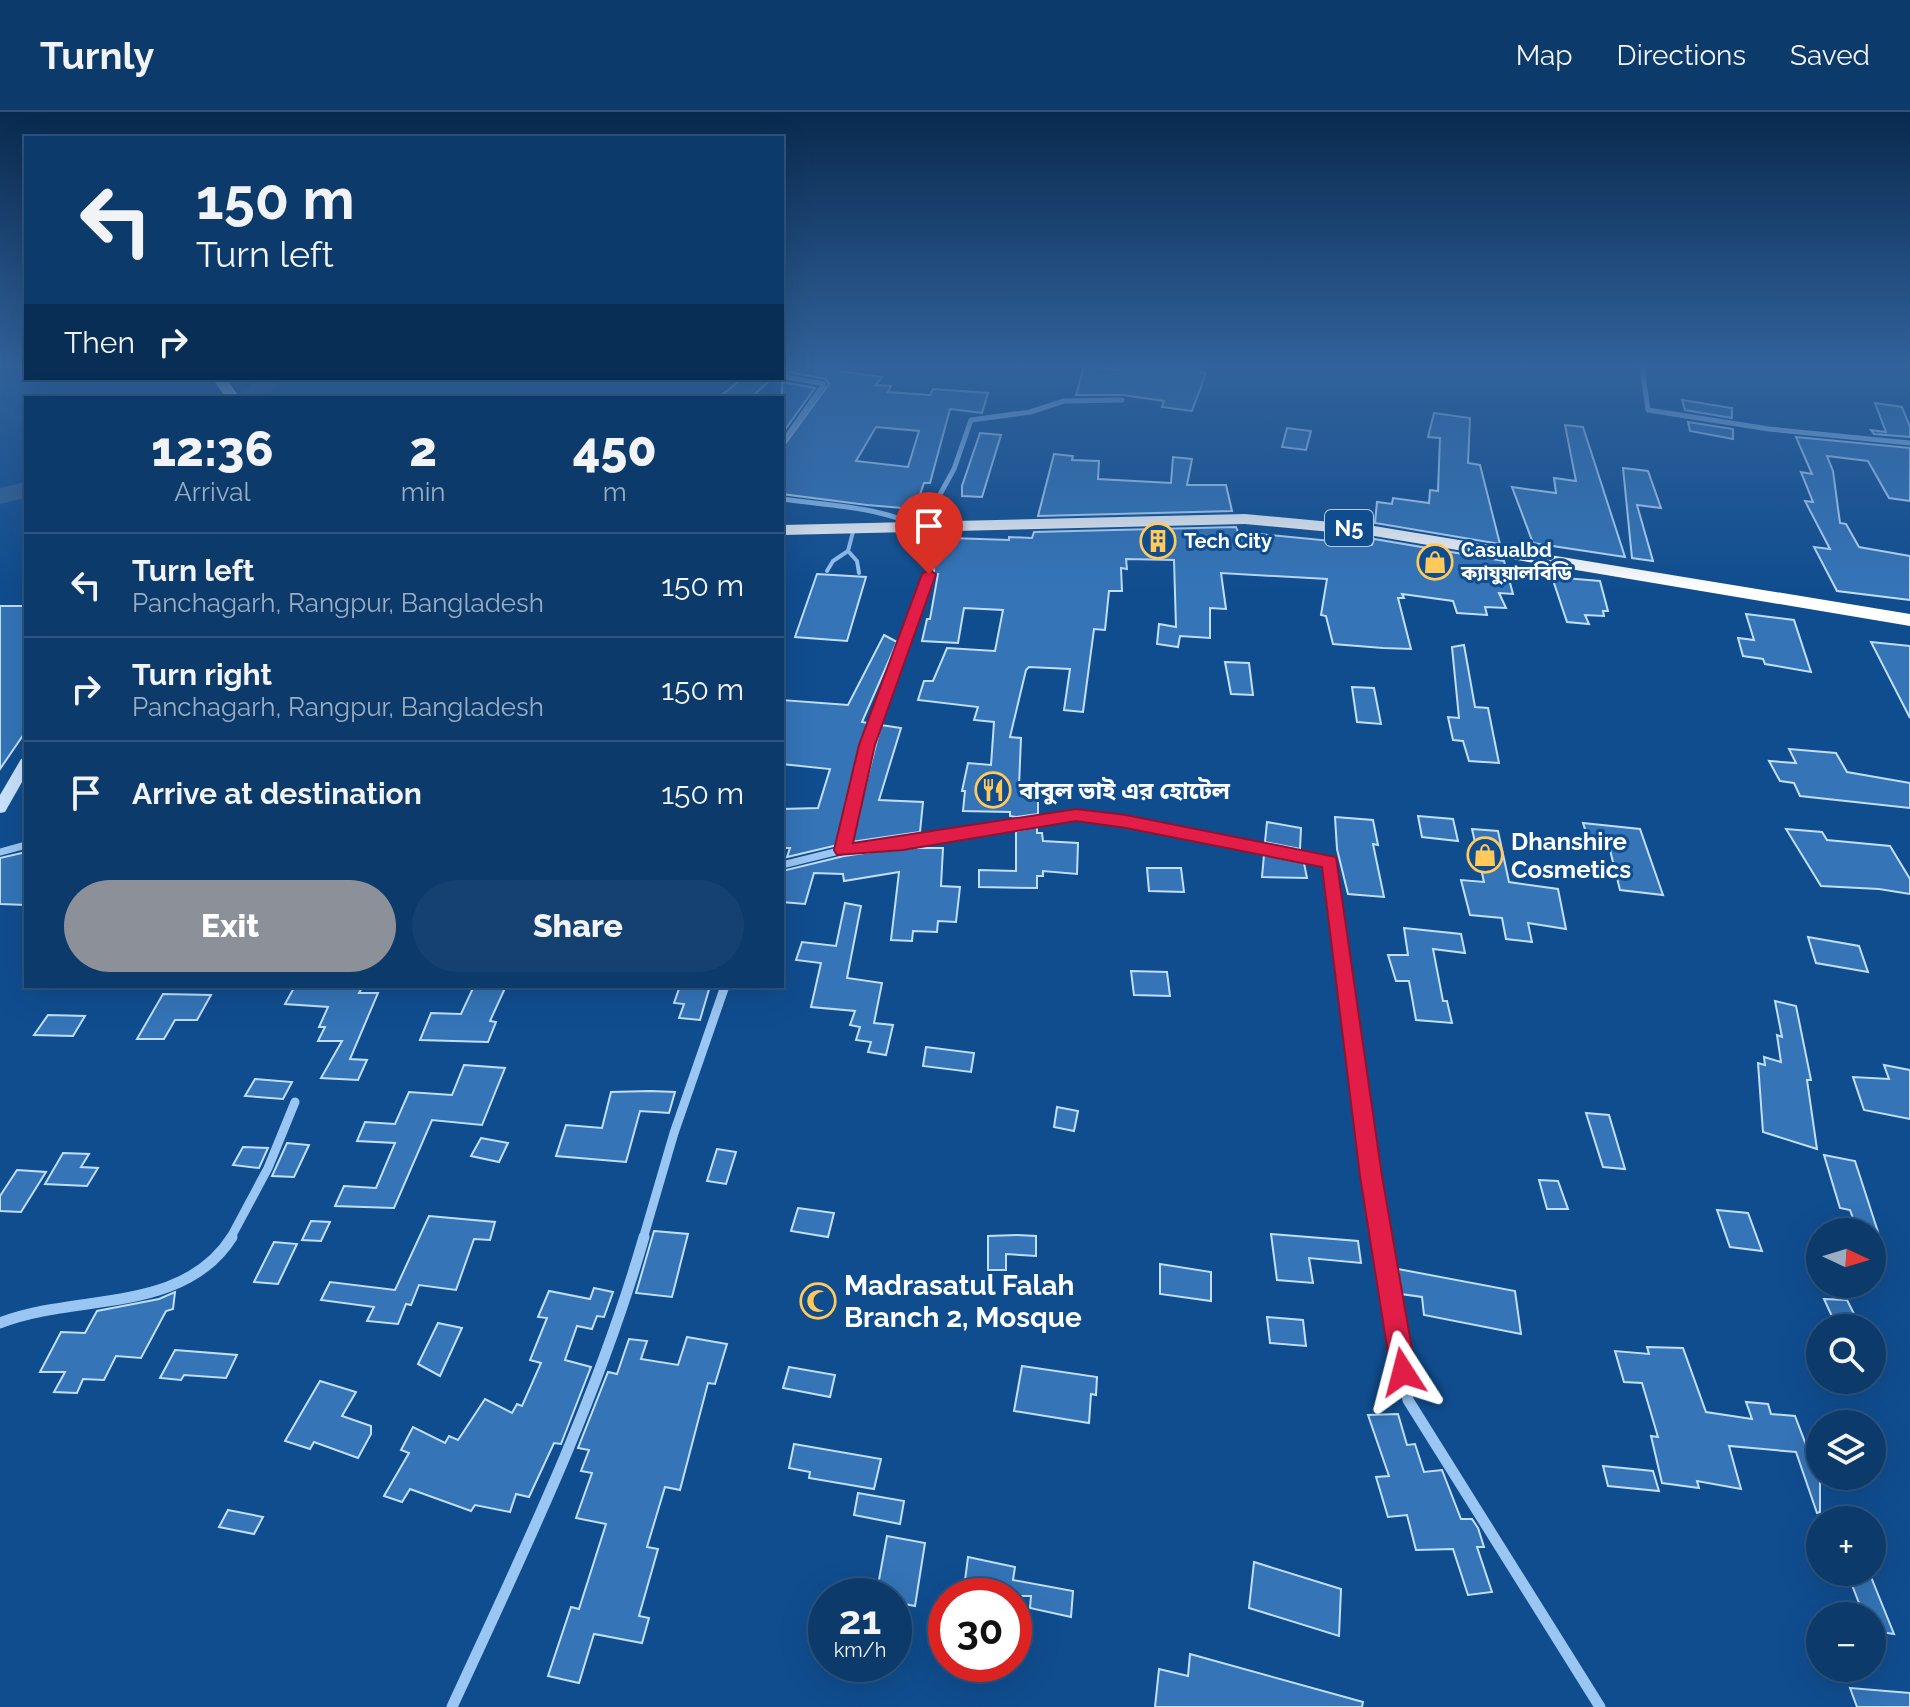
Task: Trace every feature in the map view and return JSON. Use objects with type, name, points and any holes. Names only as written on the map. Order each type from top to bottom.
[{"type":"highway","name":"N5","points":[[784,530],[1245,519],[1310,524],[1374,531],[1910,620]]},
{"type":"street","points":[[922,527],[954,469],[964,441]]},
{"type":"street","points":[[784,499],[902,518],[929,532],[929,574],[867,745],[843,850]]},
{"type":"street","points":[[2,801],[24,765]]},
{"type":"street","points":[[784,865],[843,850],[903,844],[1076,815],[1126,821],[1330,862],[1371,1176],[1408,1400],[1600,1707]]},
{"type":"street","points":[[0,852],[24,846]]},
{"type":"street","points":[[452,1707],[541,1514],[619,1323],[674,1133],[724,988]]},
{"type":"street","points":[[0,1323],[20,1315],[173,1284],[200,1274],[222,1251],[237,1225],[283,1137],[295,1102]]},
{"type":"lane","points":[[827,571],[833,561],[848,551],[854,528]]},
{"type":"lane","points":[[848,551],[857,561],[859,573]]},
{"type":"building","points":[[787,441],[868,441],[856,461],[908,467],[916,441],[941,441],[930,483],[924,483],[915,509],[784,494],[784,445]]},
{"type":"building","points":[[977,441],[999,441],[982,497],[962,496],[962,486]]},
{"type":"building","points":[[1283,441],[1308,441],[1306,450],[1282,447]]},
{"type":"building","points":[[1440,441],[1469,441],[1468,463],[1480,465],[1500,544],[1375,523],[1377,502],[1392,504],[1393,498],[1429,503],[1430,490],[1438,491]]},
{"type":"building","points":[[1568,441],[1588,441],[1625,557],[1533,543],[1512,487],[1556,493],[1554,478],[1576,481]]},
{"type":"building","points":[[1798,441],[1842,441],[1910,448],[1910,501],[1889,498],[1868,461],[1827,456],[1833,471],[1840,523],[1846,524],[1859,547],[1910,556],[1910,600],[1837,591],[1814,547],[1830,549],[1805,501],[1813,502],[1801,472],[1812,474]]},
{"type":"building","points":[[1054,454],[1073,456],[1072,460],[1099,461],[1098,479],[1171,483],[1173,457],[1192,459],[1187,485],[1226,485],[1232,511],[1038,516]]},
{"type":"building","points":[[1623,468],[1648,471],[1661,508],[1637,505],[1653,561],[1632,558]]},
{"type":"building","points":[[1236,527],[1238,532],[1372,545],[1374,539],[1504,561],[1513,594],[1499,593],[1506,608],[1485,607],[1487,615],[1457,613],[1453,601],[1402,594],[1404,598],[1398,598],[1411,649],[1383,648],[1333,644],[1326,616],[1321,615],[1327,579],[1221,573],[1226,609],[1210,608],[1210,638],[1180,636],[1178,647],[1157,644],[1159,624],[1176,627],[1174,560],[1126,559],[1127,569],[1121,568],[1122,591],[1109,591],[1105,630],[1094,629],[1083,712],[1064,710],[1070,669],[1029,667],[1026,670],[1010,737],[1021,738],[1019,786],[1033,787],[1033,801],[1038,801],[1038,814],[1016,817],[1010,816],[1010,812],[963,811],[965,791],[962,791],[968,763],[991,765],[994,722],[974,720],[978,707],[918,700],[924,681],[933,681],[947,648],[995,651],[1003,610],[964,608],[958,643],[922,641],[927,619],[930,619],[938,574],[934,574],[934,567],[940,552],[949,552],[951,538],[1009,540],[1009,537],[1032,538],[1034,532]]},
{"type":"building","points":[[817,574],[866,577],[847,641],[795,637]]},
{"type":"building","points":[[1552,577],[1600,581],[1608,611],[1603,611],[1604,616],[1585,615],[1589,624],[1567,622]]},
{"type":"building","points":[[0,606],[24,606],[24,734],[0,769]]},
{"type":"building","points":[[1746,614],[1794,620],[1811,672],[1765,664],[1763,659],[1743,656],[1738,638],[1754,640]]},
{"type":"building","points":[[884,635],[897,642],[862,722],[868,723],[838,845],[787,857],[790,848],[784,848],[784,809],[818,808],[830,769],[784,764],[784,700],[848,705]]},
{"type":"building","points":[[1871,642],[1910,646],[1910,718]]},
{"type":"building","points":[[1464,645],[1475,707],[1488,708],[1499,763],[1469,761],[1463,741],[1453,740],[1448,717],[1459,718],[1452,647]]},
{"type":"building","points":[[1225,662],[1249,663],[1253,695],[1231,694]]},
{"type":"building","points":[[1352,687],[1374,688],[1381,724],[1357,722]]},
{"type":"building","points":[[881,725],[901,728],[879,800],[923,802],[920,832],[851,842]]},
{"type":"building","points":[[1789,749],[1836,753],[1847,772],[1910,783],[1910,808],[1800,796],[1794,783],[1780,781],[1769,761],[1796,763]]},
{"type":"building","points":[[1418,816],[1453,819],[1458,841],[1422,837]]},
{"type":"building","points":[[1335,817],[1373,820],[1378,845],[1373,844],[1384,897],[1348,894],[1337,849]]},
{"type":"building","points":[[1267,822],[1301,828],[1300,849],[1265,842]]},
{"type":"building","points":[[1583,823],[1640,829],[1663,895],[1620,890],[1610,850],[1591,848]]},
{"type":"building","points":[[1037,827],[1043,841],[1078,843],[1077,874],[1043,871],[1043,876],[1037,876],[1037,888],[979,887],[979,870],[1016,871],[1016,831]]},
{"type":"building","points":[[1472,829],[1498,831],[1509,882],[1558,889],[1566,929],[1528,923],[1532,942],[1506,939],[1502,918],[1470,915],[1461,880],[1484,882]]},
{"type":"building","points":[[1786,829],[1822,832],[1827,840],[1890,846],[1910,879],[1910,894],[1821,886]]},
{"type":"building","points":[[918,845],[918,848],[943,848],[941,886],[960,887],[956,922],[938,921],[937,932],[913,931],[912,941],[891,940],[899,872],[844,881],[843,874],[814,873],[805,904],[784,902],[784,871],[844,856]]},
{"type":"building","points":[[24,852],[24,905],[0,904],[0,858]]},
{"type":"building","points":[[1264,855],[1304,863],[1307,878],[1262,877]]},
{"type":"building","points":[[1147,868],[1181,868],[1184,892],[1149,891]]},
{"type":"building","points":[[845,903],[861,906],[847,978],[882,983],[874,1023],[893,1025],[886,1055],[868,1052],[871,1042],[856,1040],[860,1027],[850,1025],[855,1011],[811,1007],[821,963],[796,960],[802,942],[836,946]]},
{"type":"building","points":[[1404,928],[1461,934],[1465,953],[1433,949],[1443,1001],[1447,1001],[1452,1023],[1416,1020],[1409,981],[1396,981],[1388,955],[1408,955]]},
{"type":"building","points":[[1808,937],[1859,946],[1868,972],[1816,963]]},
{"type":"building","points":[[1131,971],[1167,972],[1170,996],[1134,995]]},
{"type":"building","points":[[294,988],[362,988],[359,993],[378,993],[350,1059],[367,1060],[358,1080],[321,1078],[342,1041],[318,1041],[325,1027],[319,1027],[328,1007],[285,1004]]},
{"type":"building","points":[[473,988],[505,988],[490,1021],[496,1022],[488,1042],[420,1040],[431,1013],[461,1014]]},
{"type":"building","points":[[679,988],[709,988],[700,1020],[679,1018],[684,1004],[674,1003]]},
{"type":"building","points":[[163,994],[211,995],[197,1020],[175,1020],[164,1039],[137,1039]]},
{"type":"building","points":[[1775,1001],[1796,1006],[1811,1080],[1807,1080],[1817,1149],[1763,1132],[1758,1063],[1765,1065],[1764,1057],[1781,1062],[1777,1035],[1782,1037]]},
{"type":"building","points":[[48,1015],[85,1016],[73,1036],[34,1035]]},
{"type":"building","points":[[926,1047],[974,1053],[971,1072],[923,1066]]},
{"type":"building","points":[[464,1065],[505,1068],[482,1125],[432,1120],[394,1208],[335,1206],[344,1186],[376,1188],[395,1143],[357,1141],[365,1122],[395,1124],[409,1092],[452,1095]]},
{"type":"building","points":[[1884,1065],[1910,1070],[1910,1119],[1864,1110],[1853,1077],[1889,1079]]},
{"type":"building","points":[[255,1079],[292,1082],[283,1099],[245,1096]]},
{"type":"building","points":[[611,1092],[675,1092],[669,1113],[640,1111],[626,1162],[556,1156],[566,1125],[602,1128]]},
{"type":"building","points":[[1057,1107],[1078,1111],[1074,1131],[1054,1127]]},
{"type":"building","points":[[1586,1113],[1609,1115],[1625,1169],[1603,1167]]},
{"type":"building","points":[[481,1138],[508,1143],[499,1162],[471,1156]]},
{"type":"building","points":[[287,1143],[309,1145],[294,1177],[272,1176]]},
{"type":"building","points":[[243,1147],[268,1148],[259,1168],[233,1165]]},
{"type":"building","points":[[717,1149],[736,1152],[726,1184],[707,1181]]},
{"type":"building","points":[[63,1153],[89,1154],[81,1167],[98,1168],[87,1186],[45,1184]]},
{"type":"building","points":[[1824,1155],[1855,1161],[1873,1218],[1853,1218],[1850,1210],[1840,1208]]},
{"type":"building","points":[[17,1170],[46,1172],[21,1212],[0,1211],[0,1196]]},
{"type":"building","points":[[1539,1180],[1558,1181],[1568,1209],[1547,1209]]},
{"type":"building","points":[[798,1208],[834,1213],[828,1237],[791,1231]]},
{"type":"building","points":[[1717,1210],[1748,1213],[1762,1251],[1730,1247]]},
{"type":"building","points":[[429,1216],[495,1222],[490,1240],[474,1239],[456,1290],[419,1285],[411,1305],[406,1304],[398,1324],[367,1321],[374,1307],[321,1300],[330,1282],[395,1290]]},
{"type":"building","points":[[311,1221],[330,1222],[321,1241],[302,1240]]},
{"type":"building","points":[[654,1231],[688,1234],[672,1297],[636,1293]]},
{"type":"building","points":[[1271,1234],[1358,1241],[1361,1263],[1309,1258],[1313,1283],[1277,1280]]},
{"type":"building","points":[[988,1236],[1036,1236],[1036,1256],[1006,1254],[1006,1270],[988,1270]]},
{"type":"building","points":[[274,1242],[297,1244],[278,1284],[254,1282]]},
{"type":"building","points":[[1160,1264],[1211,1272],[1211,1301],[1160,1294]]},
{"type":"building","points":[[1398,1269],[1515,1291],[1521,1334],[1424,1315],[1422,1297],[1401,1294]]},
{"type":"building","points":[[594,1288],[613,1292],[604,1317],[597,1316],[592,1329],[577,1326],[565,1360],[591,1367],[561,1444],[554,1443],[529,1497],[516,1494],[510,1512],[475,1505],[471,1511],[410,1489],[402,1502],[384,1496],[409,1453],[401,1450],[413,1427],[445,1443],[449,1436],[458,1440],[485,1399],[512,1413],[517,1404],[522,1406],[541,1363],[530,1360],[547,1318],[538,1317],[549,1291],[590,1299]]},
{"type":"building","points":[[175,1292],[173,1309],[166,1311],[141,1358],[116,1356],[104,1380],[83,1379],[77,1393],[54,1392],[65,1372],[40,1372],[61,1332],[85,1333],[97,1311],[159,1299]]},
{"type":"building","points":[[1824,1299],[1847,1300],[1854,1314],[1831,1314]]},
{"type":"building","points":[[1267,1317],[1303,1320],[1306,1346],[1270,1343]]},
{"type":"building","points":[[438,1323],[462,1328],[440,1376],[418,1364]]},
{"type":"building","points":[[687,1337],[727,1344],[715,1384],[708,1383],[680,1490],[665,1487],[647,1547],[658,1549],[639,1616],[649,1618],[642,1643],[594,1634],[579,1683],[548,1676],[571,1607],[579,1609],[606,1524],[576,1518],[592,1473],[581,1471],[589,1450],[578,1448],[608,1372],[617,1374],[629,1339],[647,1341],[641,1359],[678,1365]]},
{"type":"building","points":[[1647,1347],[1683,1348],[1706,1412],[1752,1419],[1746,1402],[1768,1404],[1771,1414],[1795,1416],[1806,1445],[1806,1481],[1796,1452],[1729,1446],[1741,1489],[1697,1481],[1699,1488],[1662,1483],[1651,1436],[1658,1437],[1642,1383],[1624,1382],[1615,1351],[1649,1354]]},
{"type":"building","points":[[175,1350],[237,1355],[226,1378],[184,1375],[181,1380],[160,1378]]},
{"type":"building","points":[[1022,1366],[1097,1377],[1096,1395],[1091,1394],[1089,1423],[1014,1411]]},
{"type":"building","points":[[789,1367],[835,1375],[830,1397],[783,1388]]},
{"type":"building","points":[[320,1381],[356,1392],[342,1416],[371,1426],[371,1434],[358,1458],[314,1442],[310,1449],[285,1441]]},
{"type":"building","points":[[1398,1414],[1407,1445],[1415,1444],[1424,1472],[1442,1470],[1461,1519],[1472,1519],[1478,1528],[1484,1547],[1477,1547],[1492,1592],[1468,1595],[1453,1549],[1416,1550],[1407,1515],[1388,1517],[1376,1477],[1389,1476],[1368,1415]]},
{"type":"building","points":[[794,1444],[881,1459],[874,1489],[809,1478],[810,1472],[789,1468]]},
{"type":"building","points":[[1603,1466],[1653,1471],[1659,1491],[1608,1486]]},
{"type":"building","points":[[1809,1490],[1820,1490],[1820,1506],[1815,1506]]},
{"type":"building","points":[[858,1493],[904,1501],[900,1524],[854,1515]]},
{"type":"building","points":[[228,1510],[263,1517],[254,1534],[219,1527]]},
{"type":"building","points":[[887,1536],[925,1543],[915,1606],[912,1605],[912,1578],[879,1578]]},
{"type":"building","points":[[968,1557],[1015,1567],[1013,1578],[965,1578]]},
{"type":"building","points":[[1254,1562],[1341,1589],[1339,1636],[1249,1608]]},
{"type":"building","points":[[1032,1583],[1073,1591],[1071,1617],[1032,1608]]},
{"type":"building","points":[[1852,1586],[1875,1586],[1881,1602],[1859,1602]]},
{"type":"building","points":[[1886,1614],[1894,1634],[1886,1633]]},
{"type":"building","points":[[1190,1654],[1363,1702],[1362,1707],[1155,1707],[1159,1669],[1188,1676]]},
{"type":"building","points":[[1850,1688],[1910,1693],[1910,1707],[1857,1707]]},
{"type":"waterway","points":[[0,496],[24,490]]},
{"type":"place","name":"Tech City","points":[[1158,541]]},
{"type":"place","name":"Casualbd ক্যাযুয়ালবিডি","points":[[1435,562]]},
{"type":"place","name":"বাবুল ভাই এর হোটেল","points":[[993,790]]},
{"type":"place","name":"Dhanshire Cosmetics","points":[[1485,855]]},
{"type":"place","name":"Madrasatul Falah Branch 2, Mosque","points":[[818,1301]]},
{"type":"route","points":[[929,574],[867,745],[843,850],[903,844],[1076,815],[1126,821],[1330,862],[1371,1176],[1403,1372]]}]
